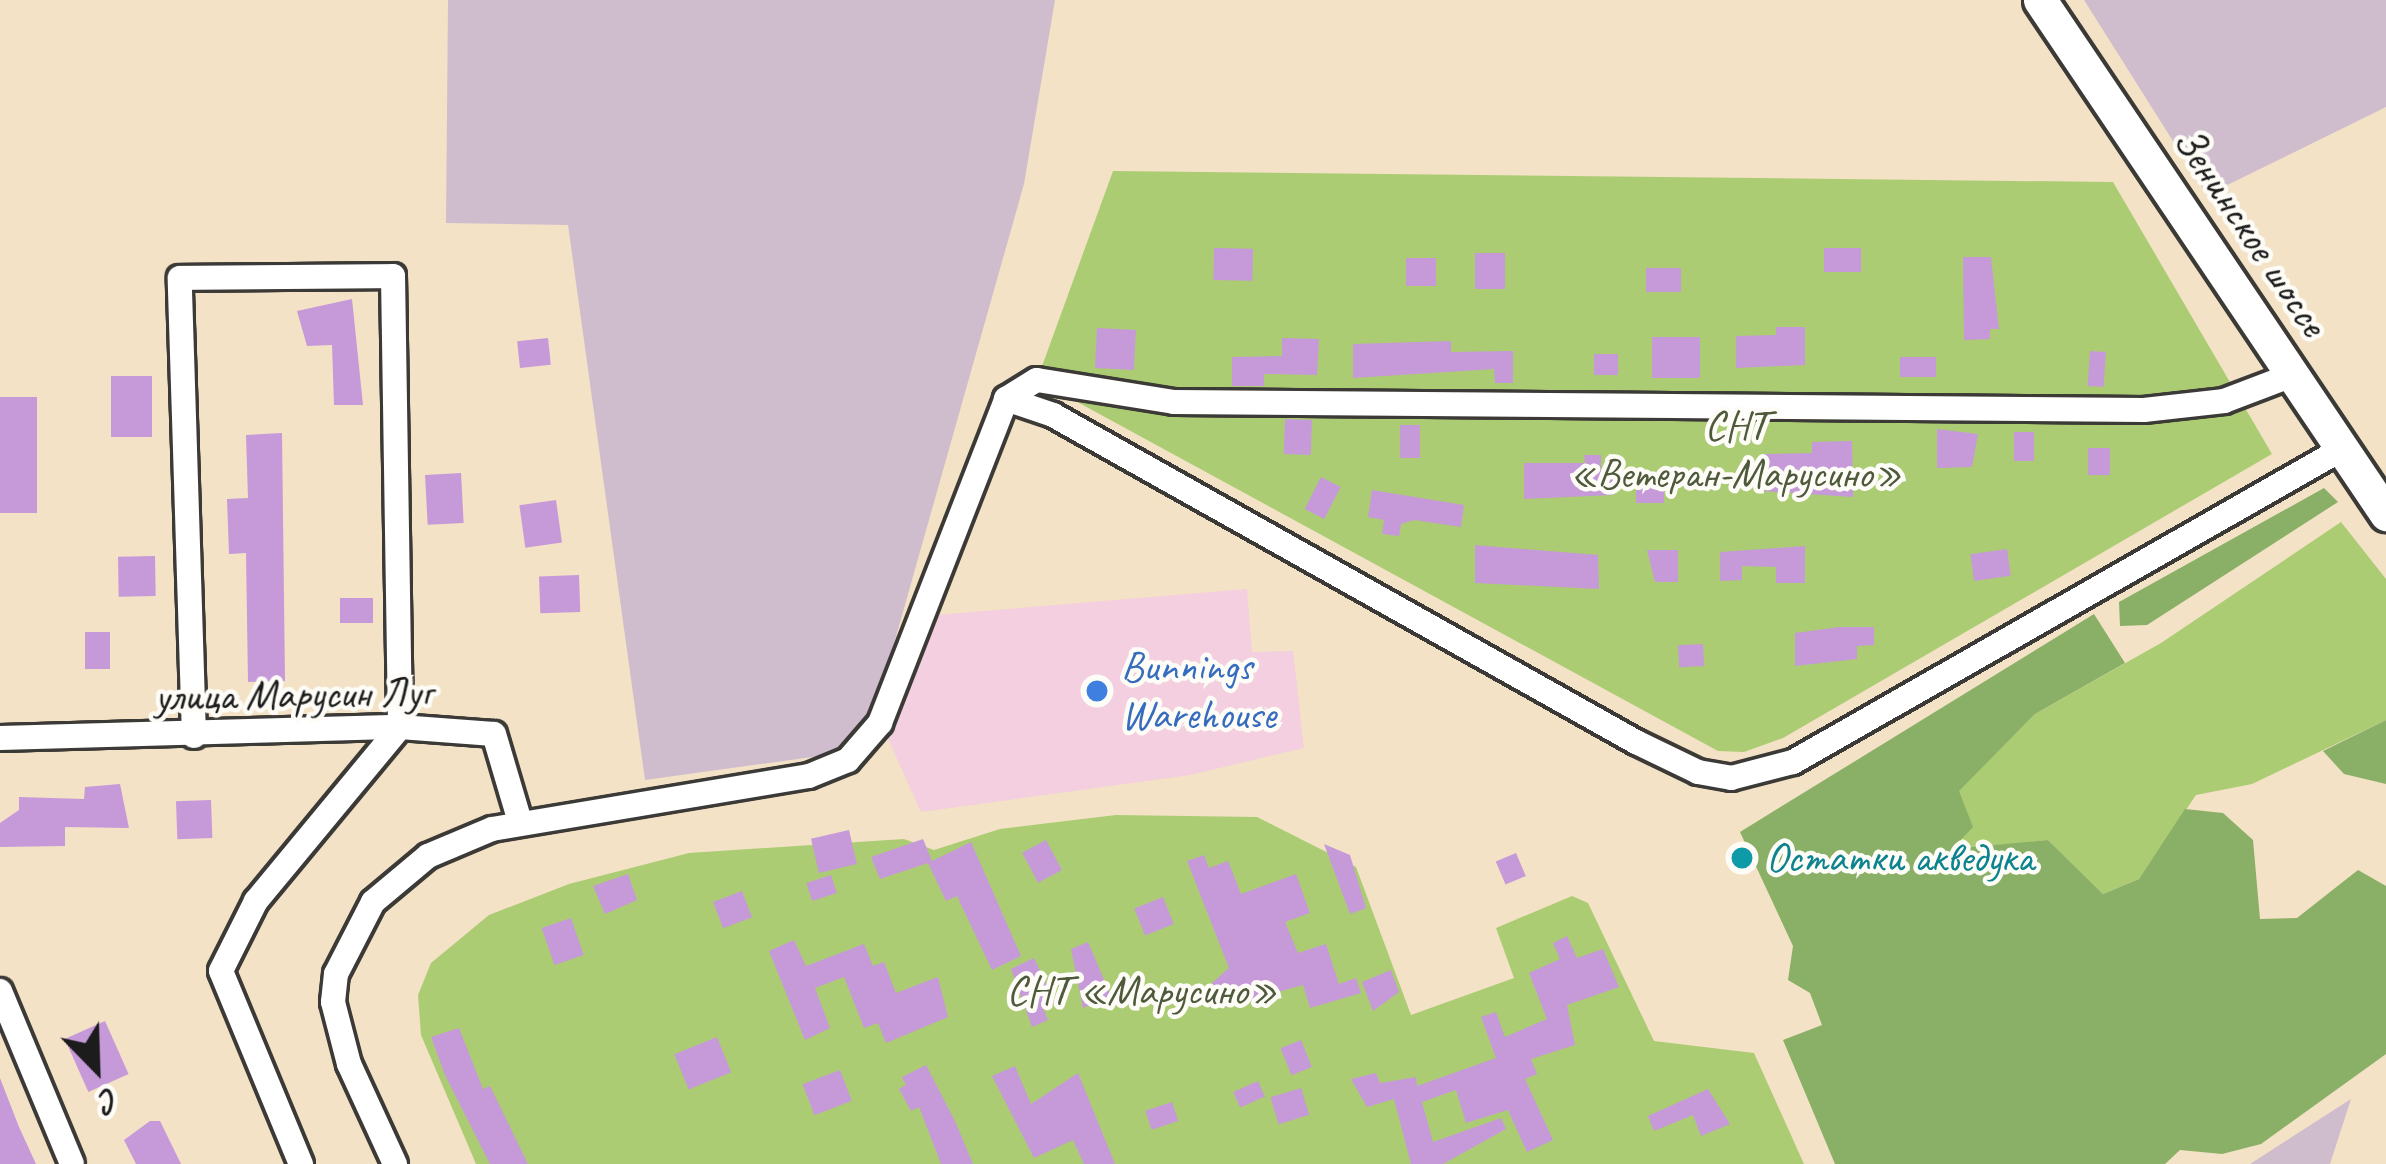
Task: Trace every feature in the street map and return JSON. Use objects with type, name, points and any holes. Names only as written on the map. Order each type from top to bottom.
[{"type":"main road","name":"Зенинское шоссе","points":[[2040,0],[2386,514]]},
{"type":"street","points":[[194,736],[180,278],[393,276],[400,727],[256,901],[221,971],[301,1164]]},
{"type":"street","points":[[394,1164],[335,1028],[336,974],[373,902],[398,878],[460,841],[520,823],[809,776],[848,760],[880,723],[1006,399],[1037,380],[1174,403],[2144,410],[2224,400],[2292,375]]},
{"type":"street","points":[[1006,399],[1053,416],[1654,751],[1731,778],[1793,762],[2342,449]]},
{"type":"street","name":"улица Марусин Луг","points":[[0,738],[400,727],[494,734],[520,823]]},
{"type":"street","points":[[0,991],[73,1164]]},
{"type":"shaded area","points":[[448,0],[1055,0],[1024,184],[871,725],[841,753],[645,780],[568,225],[446,223]]},
{"type":"shaded area","points":[[2084,0],[2386,0],[2386,107],[2207,195]]},
{"type":"shaded area","name":"Bunnings Warehouse","points":[[1247,589],[1252,652],[1293,651],[1304,748],[1190,775],[921,812],[884,730],[924,616]]},
{"type":"shaded area","points":[[2351,1099],[2330,1164],[2250,1164]]},
{"type":"green space","name":"СНТ «Ветеран-Марусино»","points":[[1113,171],[2113,182],[2272,454],[1783,738],[1744,752],[1718,751],[1037,380]]},
{"type":"green space","points":[[2324,488],[2338,502],[2147,625],[2120,626],[2119,602]]},
{"type":"green space","points":[[2341,522],[2386,579],[2386,720],[2252,784],[2196,795],[2139,879],[2103,894],[2048,840],[1951,850],[1972,827],[1958,791],[2035,714],[2161,643]]},
{"type":"green space","points":[[2094,614],[2125,663],[2035,714],[1959,791],[1973,827],[1952,849],[2048,840],[2103,894],[2139,879],[2185,809],[2223,813],[2253,840],[2260,919],[2297,918],[2358,870],[2386,886],[2386,1054],[2261,1144],[2222,1154],[2180,1150],[2165,1164],[1835,1164],[1783,1040],[1822,1025],[1810,993],[1788,980],[1793,946],[1740,832]]},
{"type":"green space","points":[[2386,720],[2386,784],[2344,774],[2323,751]]},
{"type":"green space","name":"СНТ «Марусино»","points":[[1116,815],[1257,817],[1356,867],[1411,1015],[1514,978],[1496,928],[1572,896],[1588,903],[1654,1041],[1754,1053],[1804,1164],[476,1164],[421,1035],[418,995],[431,963],[489,915],[569,884],[689,853],[904,839],[934,850],[1000,829]]},
{"type":"building","points":[[1214,248],[1253,249],[1252,281],[1213,280]]},
{"type":"building","points":[[1824,248],[1861,248],[1861,272],[1824,272]]},
{"type":"building","points":[[1475,253],[1505,253],[1505,289],[1475,289]]},
{"type":"building","points":[[1963,257],[1991,257],[1999,329],[1990,329],[1990,339],[1964,340]]},
{"type":"building","points":[[1406,258],[1436,258],[1436,286],[1406,286]]},
{"type":"building","points":[[1646,268],[1681,268],[1681,292],[1646,292]]},
{"type":"building","points":[[352,299],[363,405],[334,405],[332,345],[307,346],[297,311]]},
{"type":"building","points":[[1776,327],[1805,327],[1805,365],[1736,368],[1736,336],[1776,335]]},
{"type":"building","points":[[1097,328],[1136,330],[1134,370],[1095,368]]},
{"type":"building","points":[[1652,337],[1700,337],[1700,378],[1652,378]]},
{"type":"building","points":[[548,338],[551,365],[520,368],[517,341]]},
{"type":"building","points":[[1282,338],[1319,339],[1317,375],[1264,374],[1264,386],[1232,386],[1232,357],[1282,356]]},
{"type":"building","points":[[1451,341],[1451,352],[1513,351],[1513,383],[1495,383],[1494,369],[1353,378],[1353,344]]},
{"type":"building","points":[[2090,351],[2106,352],[2104,387],[2088,386]]},
{"type":"building","points":[[1594,354],[1618,354],[1618,375],[1594,375]]},
{"type":"building","points":[[1900,357],[1936,357],[1936,377],[1900,377]]},
{"type":"building","points":[[111,376],[152,376],[152,437],[111,437]]},
{"type":"building","points":[[0,397],[37,397],[37,513],[0,513]]},
{"type":"building","points":[[1285,419],[1312,420],[1311,455],[1284,454]]},
{"type":"building","points":[[1400,425],[1420,425],[1420,458],[1400,458]]},
{"type":"building","points":[[1937,429],[1978,434],[1972,467],[1937,468]]},
{"type":"building","points":[[2014,432],[2034,432],[2034,461],[2014,461]]},
{"type":"building","points":[[282,433],[285,681],[248,682],[246,553],[229,554],[227,499],[248,498],[246,435]]},
{"type":"building","points":[[1852,441],[1853,497],[1763,491],[1763,454],[1812,453],[1812,442]]},
{"type":"building","points":[[2088,448],[2110,448],[2110,475],[2088,475]]},
{"type":"building","points":[[1584,455],[1601,455],[1601,471],[1613,471],[1613,495],[1524,499],[1524,463],[1585,463]]},
{"type":"building","points":[[461,473],[464,523],[428,525],[425,475]]},
{"type":"building","points":[[1321,477],[1341,487],[1324,519],[1305,509]]},
{"type":"building","points":[[1636,480],[1664,480],[1664,503],[1636,503]]},
{"type":"building","points":[[1372,490],[1464,505],[1461,527],[1414,520],[1401,524],[1399,536],[1382,534],[1384,520],[1368,517]]},
{"type":"building","points":[[556,500],[562,543],[525,548],[519,505]]},
{"type":"building","points":[[1475,545],[1598,555],[1599,589],[1475,583]]},
{"type":"building","points":[[1805,546],[1805,583],[1776,583],[1776,567],[1742,566],[1742,580],[1720,581],[1720,552]]},
{"type":"building","points":[[2007,549],[2011,576],[1974,581],[1970,554]]},
{"type":"building","points":[[1647,550],[1678,550],[1678,582],[1655,582]]},
{"type":"building","points":[[155,556],[156,596],[119,597],[118,557]]},
{"type":"building","points":[[579,575],[580,612],[540,613],[539,576]]},
{"type":"building","points":[[340,598],[373,598],[373,623],[340,623]]},
{"type":"building","points":[[1874,627],[1874,645],[1857,646],[1857,659],[1795,666],[1795,633]]},
{"type":"building","points":[[85,632],[110,632],[110,669],[85,669]]},
{"type":"building","points":[[1703,644],[1704,666],[1679,667],[1678,645]]},
{"type":"building","points":[[120,784],[129,828],[65,827],[65,846],[0,847],[0,823],[19,810],[19,797],[84,799],[85,787]]},
{"type":"building","points":[[211,800],[212,838],[177,839],[176,801]]},
{"type":"building","points":[[849,830],[857,864],[819,873],[811,839]]},
{"type":"building","points":[[923,839],[932,861],[971,842],[1021,956],[992,970],[957,896],[946,901],[928,863],[880,879],[871,857]]},
{"type":"building","points":[[1046,840],[1062,870],[1038,883],[1022,853]]},
{"type":"building","points":[[1324,844],[1350,855],[1366,908],[1350,914]]},
{"type":"building","points":[[1516,853],[1526,876],[1506,885],[1496,862]]},
{"type":"building","points":[[1204,855],[1209,868],[1228,861],[1241,894],[1296,874],[1310,913],[1285,922],[1298,953],[1326,944],[1339,984],[1356,978],[1361,993],[1310,1008],[1303,985],[1222,1008],[1212,983],[1229,968],[1187,861]]},
{"type":"building","points":[[628,874],[637,900],[605,914],[593,886]]},
{"type":"building","points":[[831,875],[837,893],[812,901],[806,883]]},
{"type":"building","points":[[742,891],[752,917],[723,928],[713,902]]},
{"type":"building","points":[[1163,897],[1174,924],[1145,936],[1134,909]]},
{"type":"building","points":[[571,918],[584,955],[554,965],[542,928]]},
{"type":"building","points":[[1567,936],[1577,958],[1603,949],[1619,987],[1567,1005],[1575,1045],[1531,1059],[1537,1074],[1525,1079],[1553,1140],[1527,1152],[1508,1110],[1466,1123],[1456,1090],[1422,1102],[1433,1142],[1501,1118],[1506,1129],[1443,1164],[1411,1164],[1394,1099],[1367,1107],[1351,1079],[1376,1073],[1380,1083],[1416,1077],[1417,1086],[1496,1058],[1481,1017],[1496,1012],[1505,1037],[1547,1019],[1529,973],[1560,959],[1553,943]]},
{"type":"building","points":[[794,940],[806,966],[864,944],[873,966],[884,962],[896,993],[938,977],[948,1017],[886,1043],[878,1023],[864,1028],[844,977],[815,988],[830,1028],[805,1040],[769,951]]},
{"type":"building","points":[[1088,942],[1111,996],[1083,1008],[1071,949]]},
{"type":"building","points":[[1034,958],[1055,1003],[1043,1008],[1048,1020],[1032,1027],[1011,969]]},
{"type":"building","points":[[1391,970],[1399,992],[1373,1011],[1362,982]]},
{"type":"building","points":[[105,1021],[129,1074],[88,1092],[65,1039]]},
{"type":"building","points":[[459,1028],[483,1089],[490,1086],[528,1164],[490,1164],[431,1037]]},
{"type":"building","points":[[717,1037],[731,1072],[689,1089],[674,1054]]},
{"type":"building","points":[[1301,1040],[1312,1067],[1291,1075],[1281,1048]]},
{"type":"building","points":[[926,1065],[973,1164],[941,1164],[919,1107],[911,1111],[899,1089],[906,1085],[902,1077]]},
{"type":"building","points":[[1015,1066],[1031,1104],[1078,1073],[1115,1164],[1084,1164],[1073,1140],[1034,1158],[992,1076]]},
{"type":"building","points":[[840,1070],[852,1101],[814,1115],[803,1084]]},
{"type":"building","points":[[0,1078],[19,1127],[36,1164],[0,1164]]},
{"type":"building","points":[[1258,1081],[1265,1097],[1240,1108],[1233,1092]]},
{"type":"building","points":[[1301,1088],[1309,1115],[1279,1124],[1270,1097]]},
{"type":"building","points":[[1708,1089],[1730,1124],[1701,1136],[1693,1115],[1654,1131],[1648,1116]]},
{"type":"building","points":[[1172,1102],[1178,1121],[1152,1130],[1145,1111]]},
{"type":"building","points":[[150,1121],[160,1121],[181,1164],[136,1164],[124,1140]]},
{"type":"place","name":"Bunnings Warehouse","points":[[1097,691]]},
{"type":"place","name":"Остатки акведука","points":[[1742,858]]}]
